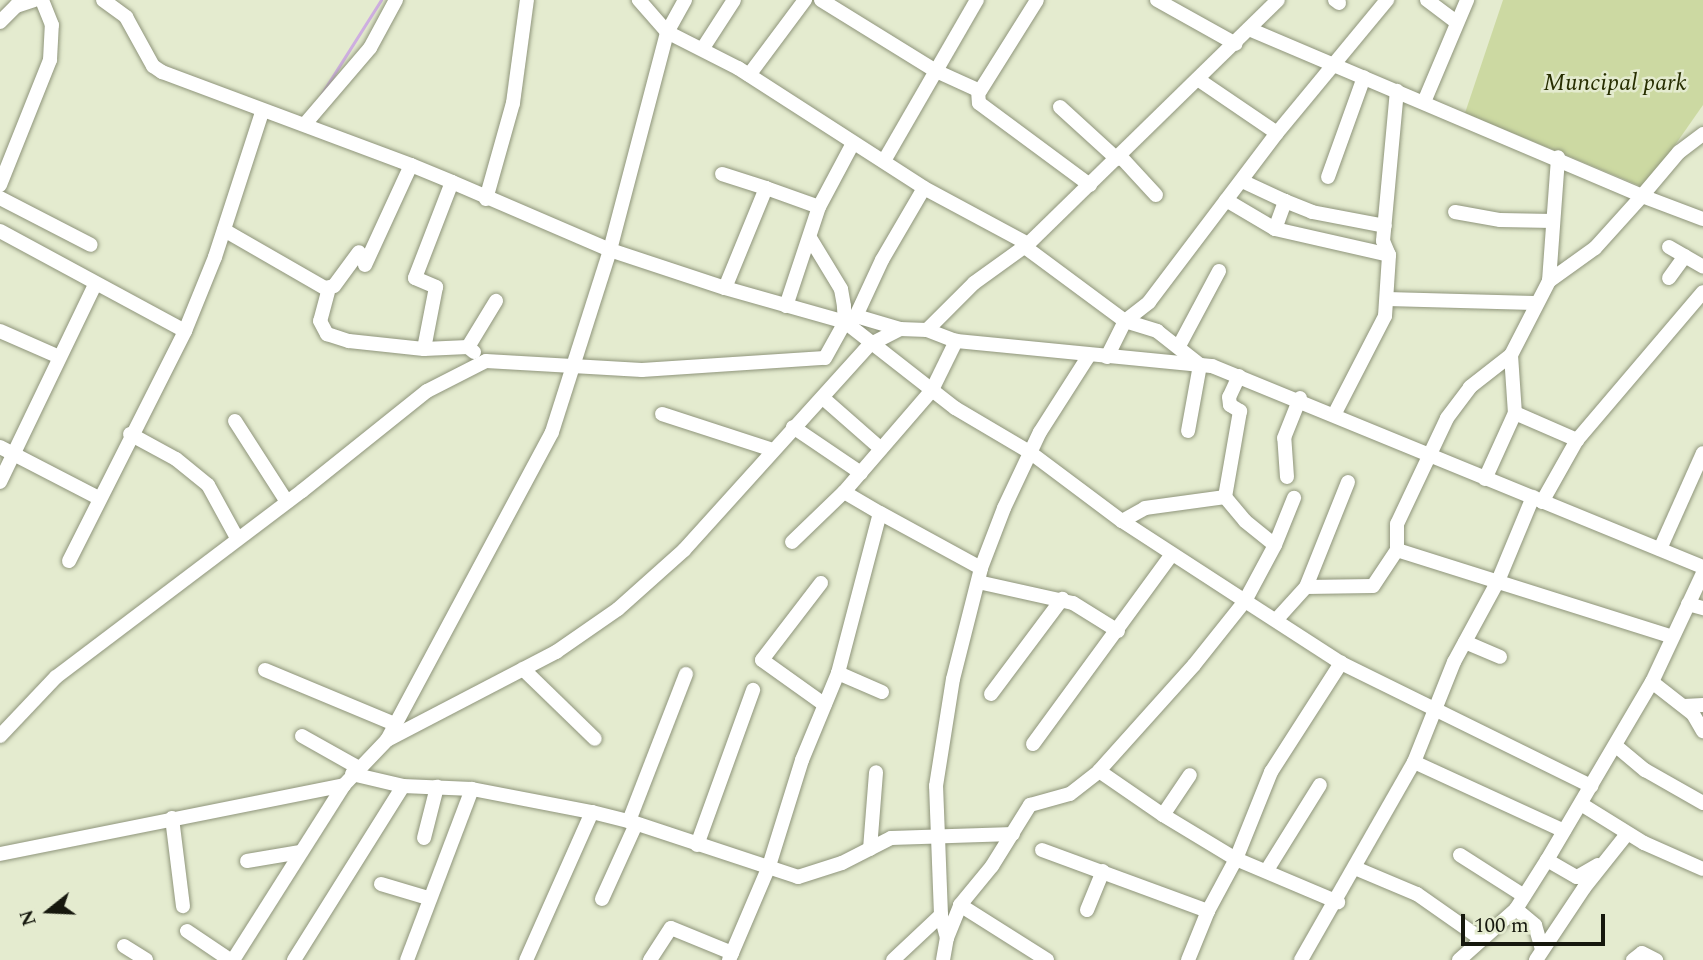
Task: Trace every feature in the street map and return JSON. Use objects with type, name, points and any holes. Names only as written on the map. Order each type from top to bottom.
[{"type":"street","points":[[0,22],[16,6],[34,0]]},
{"type":"street","points":[[1,182],[50,60],[52,25],[42,0]]},
{"type":"street","points":[[103,0],[125,17],[153,66],[162,72],[262,112],[305,124],[411,165],[610,250],[786,306],[900,329],[927,330],[956,341],[1088,357],[1200,365],[1239,376],[1300,398],[1431,457],[1703,570],[1652,682],[1547,860],[1516,909],[1459,960]]},
{"type":"street","points":[[305,124],[370,48],[396,0]]},
{"type":"street","points":[[486,199],[513,103],[527,0]]},
{"type":"street","points":[[639,0],[667,32],[703,48],[749,75],[924,188],[1027,246],[1125,321],[1157,331],[1200,365]]},
{"type":"street","points":[[387,740],[552,432],[610,250],[667,32],[685,0]]},
{"type":"street","points":[[703,48],[734,0]]},
{"type":"street","points":[[749,75],[804,0]]},
{"type":"street","points":[[821,0],[936,71],[978,90]]},
{"type":"street","points":[[884,161],[977,0]]},
{"type":"street","points":[[978,90],[988,85],[1037,0]]},
{"type":"street","points":[[1157,0],[1236,44]]},
{"type":"street","points":[[927,330],[974,284],[1027,246],[1278,0]]},
{"type":"street","points":[[1107,357],[1125,321],[1149,302],[1278,133],[1334,68],[1387,0]]},
{"type":"street","points":[[1427,0],[1456,22]]},
{"type":"street","points":[[1424,102],[1467,0]]},
{"type":"street","points":[[1249,29],[1334,68],[1558,156],[1642,196],[1703,219]]},
{"type":"street","points":[[1328,177],[1364,78]]},
{"type":"street","points":[[1199,80],[1278,133]]},
{"type":"street","points":[[978,90],[979,103],[1090,185]]},
{"type":"street","points":[[1335,413],[1378,337],[1387,299],[1389,255],[1384,241],[1397,91]]},
{"type":"street","points":[[1060,107],[1119,157],[1156,195]]},
{"type":"street","points":[[69,561],[130,434],[185,331],[224,230],[262,112]]},
{"type":"street","points":[[1485,479],[1515,413],[1511,355],[1534,303],[1549,281],[1595,248],[1679,152],[1703,134]]},
{"type":"street","points":[[786,306],[819,208],[853,143]]},
{"type":"street","points":[[1549,281],[1558,156]]},
{"type":"street","points":[[411,165],[362,259],[329,288],[320,321],[327,334],[349,341],[424,349],[468,347],[485,361]]},
{"type":"street","points":[[722,174],[819,208]]},
{"type":"street","points":[[1242,181],[1312,212],[1385,226]]},
{"type":"street","points":[[424,349],[436,286],[415,278],[452,182]]},
{"type":"street","points":[[724,288],[766,188]]},
{"type":"street","points":[[0,736],[56,677],[287,502],[427,391],[485,361],[575,363],[642,370],[825,358],[851,319],[924,188]]},
{"type":"street","points":[[0,198],[91,244]]},
{"type":"street","points":[[1226,200],[1275,229],[1389,255]]},
{"type":"street","points":[[1275,229],[1285,201]]},
{"type":"street","points":[[1455,212],[1500,220],[1553,221]]},
{"type":"street","points":[[224,230],[329,288]]},
{"type":"street","points":[[0,231],[94,285],[185,331]]},
{"type":"street","points":[[810,238],[841,289],[851,319],[870,345],[932,390],[1031,453],[1122,521],[1277,619],[1340,663],[1433,712],[1591,786]]},
{"type":"street","points":[[1669,247],[1703,267]]},
{"type":"street","points":[[1669,278],[1685,256]]},
{"type":"street","points":[[1179,346],[1219,271]]},
{"type":"street","points":[[0,482],[57,356],[94,285]]},
{"type":"street","points":[[1301,960],[1338,902],[1414,762],[1465,642],[1537,500],[1577,440],[1703,292]]},
{"type":"street","points":[[1387,299],[1534,303]]},
{"type":"street","points":[[468,347],[496,302]]},
{"type":"street","points":[[187,931],[232,960],[352,775],[387,740],[523,669],[618,609],[684,550],[870,345],[900,329]]},
{"type":"street","points":[[0,331],[57,356]]},
{"type":"street","points":[[792,542],[844,492],[932,390],[956,341]]},
{"type":"street","points":[[1306,587],[1373,586],[1397,550],[1397,524],[1431,457],[1447,418],[1470,387],[1511,355]]},
{"type":"street","points":[[947,938],[941,915],[941,835],[936,786],[953,679],[980,575],[1031,453],[1088,357]]},
{"type":"street","points":[[1188,431],[1200,365]]},
{"type":"street","points":[[1239,376],[1229,397],[1230,405],[1240,411],[1225,497],[1245,521],[1275,545]]},
{"type":"street","points":[[823,398],[881,449]]},
{"type":"street","points":[[1287,477],[1284,438],[1300,398]]},
{"type":"street","points":[[1515,413],[1577,440]]},
{"type":"street","points":[[662,414],[773,450]]},
{"type":"street","points":[[235,421],[287,502]]},
{"type":"street","points":[[793,427],[861,473]]},
{"type":"street","points":[[130,434],[176,458],[208,485],[237,538]]},
{"type":"street","points":[[0,447],[99,498]]},
{"type":"street","points":[[1660,550],[1703,453]]},
{"type":"street","points":[[1277,619],[1306,587],[1348,482]]},
{"type":"street","points":[[844,492],[980,575],[1062,599],[1118,631]]},
{"type":"street","points":[[1122,521],[1164,503],[1225,497]]},
{"type":"street","points":[[943,960],[947,938],[960,905],[1013,834],[1033,802],[1070,794],[1099,771],[1194,665],[1245,601],[1275,545],[1294,498]]},
{"type":"street","points":[[650,960],[671,929],[731,956],[769,866],[838,673],[880,513]]},
{"type":"street","points":[[1397,550],[1673,637]]},
{"type":"street","points":[[1033,744],[1172,554]]},
{"type":"street","points":[[821,583],[762,660],[825,705]]},
{"type":"street","points":[[991,694],[1062,599]]},
{"type":"street","points":[[1688,604],[1703,608]]},
{"type":"street","points":[[1465,642],[1500,657]]},
{"type":"street","points":[[1188,960],[1208,911],[1236,859],[1271,772],[1340,663]]},
{"type":"street","points":[[523,669],[595,739]]},
{"type":"street","points":[[265,670],[395,724]]},
{"type":"street","points":[[838,673],[882,692]]},
{"type":"street","points":[[602,899],[633,823],[686,674]]},
{"type":"street","points":[[1652,682],[1684,706],[1703,731]]},
{"type":"street","points":[[697,845],[753,690]]},
{"type":"street","points":[[1684,706],[1703,705]]},
{"type":"street","points":[[302,736],[352,775]]},
{"type":"street","points":[[1616,746],[1703,803]]},
{"type":"street","points":[[1414,762],[1564,831]]},
{"type":"street","points":[[1099,771],[1163,816],[1236,859],[1268,870],[1338,902]]},
{"type":"street","points":[[870,849],[876,772]]},
{"type":"street","points":[[0,854],[172,818],[352,775],[403,786],[472,789],[592,812],[799,877],[891,838],[1013,834]]},
{"type":"street","points":[[1163,816],[1190,775]]},
{"type":"street","points":[[1268,870],[1320,785]]},
{"type":"street","points":[[294,960],[403,786]]},
{"type":"street","points":[[424,838],[436,787]]},
{"type":"street","points":[[407,960],[428,898],[472,789]]},
{"type":"street","points":[[1581,804],[1628,834],[1703,869]]},
{"type":"street","points":[[526,960],[592,812]]},
{"type":"street","points":[[172,818],[183,906]]},
{"type":"street","points":[[1539,955],[1589,876],[1608,859],[1628,834]]},
{"type":"street","points":[[1042,850],[1208,911]]},
{"type":"street","points":[[247,861],[300,852]]},
{"type":"street","points":[[1460,855],[1524,896]]},
{"type":"street","points":[[1547,860],[1577,877],[1589,876]]},
{"type":"street","points":[[1355,869],[1417,894],[1481,939]]},
{"type":"street","points":[[1087,910],[1103,871]]},
{"type":"street","points":[[381,884],[428,898]]},
{"type":"street","points":[[960,905],[1046,960]]},
{"type":"street","points":[[1516,909],[1535,925],[1539,955]]},
{"type":"street","points":[[893,960],[941,915]]},
{"type":"street","points":[[124,946],[146,960]]},
{"type":"street","points":[[1633,960],[1642,953],[1656,960]]},
{"type":"green space","name":"Muncipal park","points":[[1503,0],[1703,0],[1703,105],[1645,188],[1465,113]]},
{"type":"waterway","points":[[321,95],[381,0]]}]
